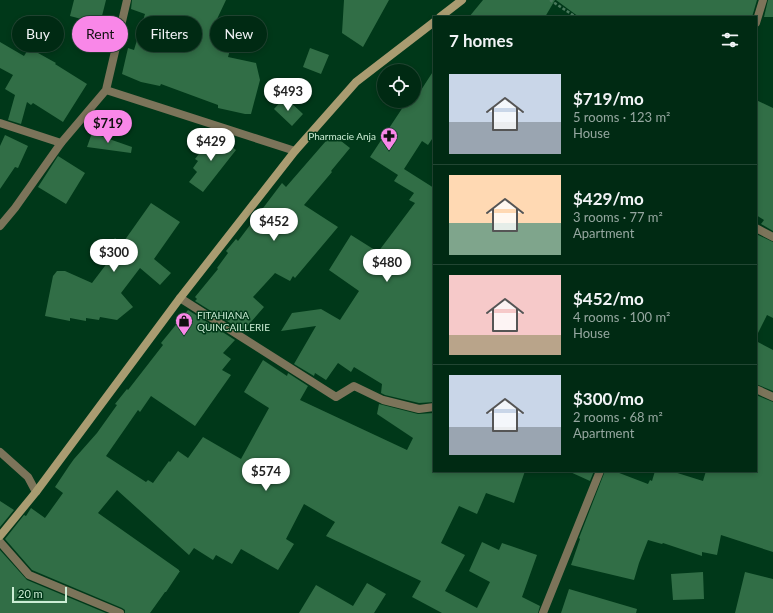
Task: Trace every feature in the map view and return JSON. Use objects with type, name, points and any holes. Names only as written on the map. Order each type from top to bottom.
[{"type":"main road","points":[[441,16],[462,0]]},
{"type":"main road","points":[[0,536],[36,492],[180,298],[296,151],[356,82],[433,23]]},
{"type":"street","points":[[0,226],[15,208],[61,143],[106,90],[127,0]]},
{"type":"street","points":[[757,20],[763,0]]},
{"type":"street","points":[[106,90],[296,151]]},
{"type":"street","points":[[0,123],[61,143]]},
{"type":"street","points":[[757,229],[773,237]]},
{"type":"street","points":[[180,298],[336,397],[354,386],[382,400],[418,409],[433,407]]},
{"type":"street","points":[[757,389],[773,397]]},
{"type":"street","points":[[0,452],[28,477],[36,492]]},
{"type":"street","points":[[544,613],[600,472]]},
{"type":"street","points":[[0,542],[29,575],[120,613]]},
{"type":"path","points":[[550,0],[574,16]]},
{"type":"building","points":[[74,0],[106,0],[102,16],[70,16]]},
{"type":"building","points":[[132,0],[226,0],[218,16],[210,16],[210,52],[229,52],[228,57],[256,63],[260,80],[251,114],[218,108],[218,105],[161,84],[160,86],[141,82],[122,74],[128,48],[134,50],[136,43],[136,52],[202,52],[202,16],[144,16],[145,14],[131,9]]},
{"type":"building","points":[[344,0],[389,0],[363,47],[342,33]]},
{"type":"building","points":[[483,0],[555,0],[546,16],[470,16]]},
{"type":"building","points":[[556,0],[757,0],[752,16],[578,16]]},
{"type":"building","points":[[768,0],[773,0],[773,17],[764,17]]},
{"type":"building","points":[[0,42],[12,49],[12,52],[17,52],[24,56],[26,52],[36,52],[56,63],[55,64],[87,84],[63,122],[33,103],[31,105],[27,102],[21,124],[8,120],[15,95],[5,89],[13,75],[0,68]]},
{"type":"building","points":[[310,48],[329,55],[321,74],[303,67]]},
{"type":"building","points":[[433,72],[433,138],[428,145],[422,141],[404,169],[433,187],[433,402],[419,403],[385,395],[381,393],[382,384],[354,367],[351,372],[338,363],[326,380],[315,373],[314,376],[294,364],[316,326],[281,331],[292,313],[321,309],[340,320],[359,291],[329,270],[351,235],[378,252],[415,203],[409,200],[414,193],[394,181],[398,175],[370,157],[402,108],[421,108],[421,90]]},
{"type":"building","points":[[285,97],[303,114],[292,126],[274,109]]},
{"type":"building","points":[[757,100],[773,108],[773,231],[761,224],[764,220],[757,216]]},
{"type":"building","points":[[92,133],[132,147],[131,153],[87,147]]},
{"type":"building","points":[[215,133],[236,150],[203,192],[189,182],[197,172],[193,168],[198,161],[195,159]]},
{"type":"building","points":[[332,134],[350,148],[304,205],[338,227],[295,278],[293,276],[290,281],[275,273],[253,297],[264,307],[243,331],[195,301],[197,299],[195,297],[218,269],[217,268],[228,253],[226,251],[236,239],[238,241],[282,183],[286,187]]},
{"type":"building","points":[[5,135],[28,146],[18,168],[15,167],[0,189],[0,146]]},
{"type":"building","points":[[58,156],[85,173],[66,204],[38,187]]},
{"type":"building","points":[[151,203],[180,222],[154,259],[171,273],[160,285],[140,268],[121,293],[133,307],[117,320],[100,317],[99,320],[86,318],[86,321],[70,318],[70,321],[45,316],[53,276],[57,271],[65,271],[92,283],[111,258],[103,253],[115,238],[122,244]]},
{"type":"building","points":[[757,234],[773,242],[773,318],[767,315],[757,335]]},
{"type":"building","points":[[188,310],[235,340],[223,353],[231,359],[222,370],[231,375],[195,426],[151,396],[140,412],[138,410],[106,456],[146,482],[148,480],[153,483],[178,451],[188,458],[203,437],[241,459],[269,408],[244,392],[263,360],[287,376],[288,373],[308,386],[300,400],[407,450],[413,438],[377,414],[379,404],[418,414],[433,413],[433,472],[525,472],[514,503],[486,493],[477,514],[459,506],[441,543],[465,555],[445,591],[477,608],[490,582],[469,571],[482,542],[499,550],[502,543],[537,555],[522,597],[540,606],[538,613],[442,613],[412,597],[421,581],[326,536],[335,522],[304,504],[286,539],[294,544],[278,570],[241,549],[232,564],[216,555],[213,560],[194,548],[189,555],[117,490],[98,513],[180,571],[150,613],[125,613],[125,610],[122,608],[32,570],[5,539],[24,515],[26,516],[31,508],[45,518],[63,493],[55,487],[74,459],[97,433],[117,405],[115,404],[127,389],[128,390],[163,345],[161,343]]},
{"type":"building","points":[[757,342],[773,350],[773,391],[757,384]]},
{"type":"building","points":[[757,395],[773,402],[773,552],[721,535],[717,555],[702,552],[702,556],[663,543],[648,540],[634,580],[571,565],[580,539],[579,538],[605,472],[617,472],[648,484],[650,480],[652,481],[655,472],[674,472],[703,481],[706,472],[757,472]]},
{"type":"building","points":[[570,472],[594,472],[590,481]]},
{"type":"building","points":[[0,501],[14,510],[0,527]]},
{"type":"building","points":[[0,550],[27,580],[106,613],[0,613]]},
{"type":"building","points":[[703,572],[704,599],[673,600],[671,574]]},
{"type":"building","points":[[745,572],[773,579],[773,613],[735,613]]},
{"type":"building","points":[[367,583],[386,594],[374,613],[299,613],[316,585],[353,606]]},
{"type":"building","points":[[569,589],[637,609],[636,613],[561,613]]},
{"type":"place","name":"Pharmacie Anja","points":[[389,151]]},
{"type":"place","name":"FITAHIANA QUINCAILLERIE","points":[[184,336]]}]
